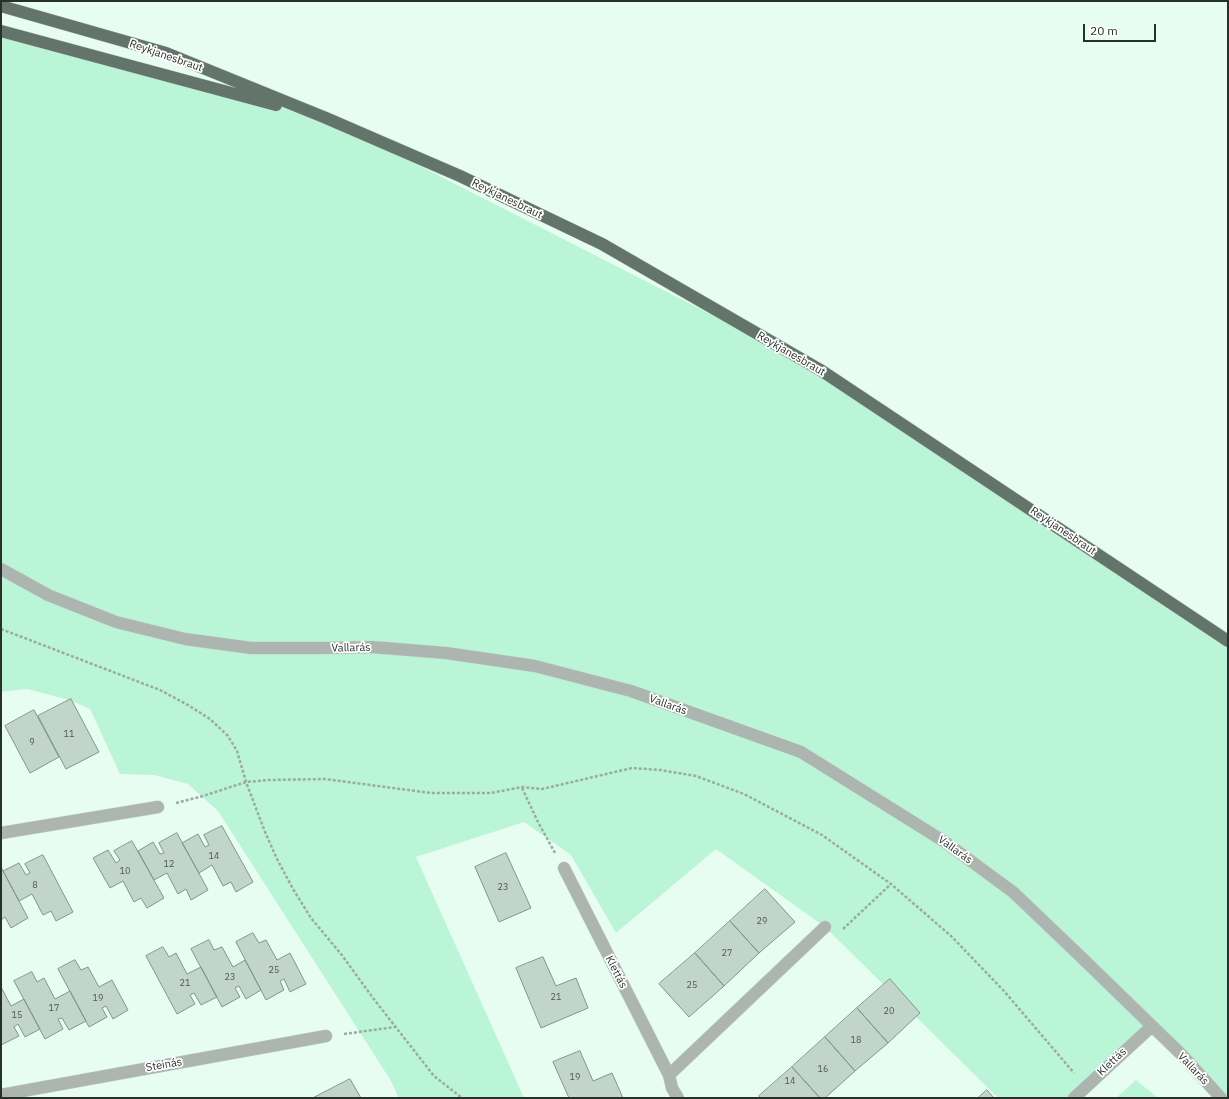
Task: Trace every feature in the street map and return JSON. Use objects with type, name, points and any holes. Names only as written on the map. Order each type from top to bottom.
[{"type":"highway","name":"Reykjanesbraut","points":[[1,6],[166,53],[326,118],[460,176],[602,244],[829,376],[1228,641]]},
{"type":"highway","name":"Reykjanesbraut","points":[[1,30],[326,118]]},
{"type":"street","name":"Vallarás","points":[[1,569],[48,595],[116,622],[185,640],[251,648],[372,647],[446,653],[535,666],[631,691],[801,752],[945,842],[1013,892],[1151,1027],[1183,1056],[1221,1098]]},
{"type":"street","points":[[1,833],[158,807]]},
{"type":"street","name":"Klettás","points":[[564,868],[669,1075],[672,1088],[678,1098]]},
{"type":"street","points":[[669,1075],[825,927]]},
{"type":"street","name":"Klettás","points":[[1074,1098],[1151,1027]]},
{"type":"street","name":"Steinás","points":[[1,1095],[326,1036]]},
{"type":"path","points":[[1,629],[160,690],[210,719],[228,736],[237,751],[246,782],[277,859],[311,918],[341,954],[395,1027],[434,1076],[462,1098]]},
{"type":"path","points":[[158,807],[203,796],[246,782],[269,780],[325,779],[431,794],[491,793],[522,787],[542,789],[632,768],[674,772],[696,776],[744,794],[822,835],[891,884],[951,936],[1004,991],[1086,1087]]},
{"type":"path","points":[[522,787],[538,822],[564,868]]},
{"type":"path","points":[[326,1036],[395,1027]]},
{"type":"green space","points":[[1,33],[155,75],[326,118],[822,371],[1228,637],[1228,1098],[1221,1098],[1149,1023],[1074,1098],[998,1098],[825,927],[716,849],[616,933],[571,855],[524,822],[416,857],[524,1098],[399,1098],[391,1081],[218,811],[188,784],[154,775],[120,774],[90,709],[69,700],[27,689],[1,692]]},
{"type":"green space","points":[[1136,1080],[1158,1098],[1116,1098]]},
{"type":"building","points":[[71,699],[99,752],[66,769],[38,716]]},
{"type":"building","points":[[34,710],[59,757],[30,773],[5,726]]},
{"type":"building","points":[[222,826],[253,882],[236,892],[231,882],[223,886],[212,865],[199,873],[182,843],[198,834],[205,847],[209,845],[204,835]]},
{"type":"building","points":[[177,833],[208,890],[191,900],[186,889],[178,894],[167,873],[154,880],[138,851],[153,842],[160,854],[164,853],[159,843]]},
{"type":"building","points":[[132,841],[164,898],[147,908],[141,898],[134,902],[123,881],[110,888],[93,858],[108,850],[116,863],[120,860],[114,851]]},
{"type":"building","points":[[506,853],[531,908],[499,922],[475,867]]},
{"type":"building","points":[[43,855],[73,912],[56,921],[51,911],[43,915],[32,894],[19,901],[3,871],[19,863],[26,875],[30,873],[25,864]]},
{"type":"building","points":[[1,867],[28,918],[11,928],[5,917],[1,920]]},
{"type":"building","points":[[765,889],[795,922],[759,953],[730,921]]},
{"type":"building","points":[[730,921],[759,953],[724,986],[695,953]]},
{"type":"building","points":[[253,933],[259,943],[266,940],[277,960],[290,953],[306,984],[290,992],[284,979],[280,981],[284,990],[266,1000],[236,942]]},
{"type":"building","points":[[209,940],[214,950],[222,947],[233,967],[245,960],[261,990],[246,999],[239,986],[235,988],[240,997],[222,1007],[191,949]]},
{"type":"building","points":[[163,947],[169,957],[176,953],[187,974],[201,967],[217,997],[201,1005],[194,993],[190,995],[195,1004],[177,1014],[146,956]]},
{"type":"building","points":[[695,953],[724,986],[689,1017],[659,984]]},
{"type":"building","points":[[543,957],[556,986],[576,978],[588,1008],[541,1028],[516,968]]},
{"type":"building","points":[[75,960],[81,970],[88,967],[99,987],[112,980],[128,1010],[113,1019],[106,1006],[102,1008],[107,1017],[89,1027],[58,969]]},
{"type":"building","points":[[32,972],[37,982],[44,978],[55,999],[70,991],[86,1021],[69,1030],[62,1018],[58,1019],[63,1029],[45,1039],[14,981]]},
{"type":"building","points":[[890,979],[920,1013],[888,1043],[857,1008]]},
{"type":"building","points":[[1,987],[11,1006],[24,999],[40,1029],[25,1037],[18,1024],[14,1027],[19,1036],[1,1045]]},
{"type":"building","points":[[857,1008],[888,1043],[855,1071],[825,1037]]},
{"type":"building","points":[[825,1037],[855,1071],[825,1098],[820,1098],[792,1067]]},
{"type":"building","points":[[580,1051],[593,1081],[612,1073],[623,1098],[569,1098],[553,1062]]},
{"type":"building","points":[[792,1067],[820,1098],[761,1098],[759,1096]]},
{"type":"building","points":[[350,1079],[361,1098],[313,1098]]},
{"type":"building","points":[[987,1090],[994,1098],[978,1098]]}]
